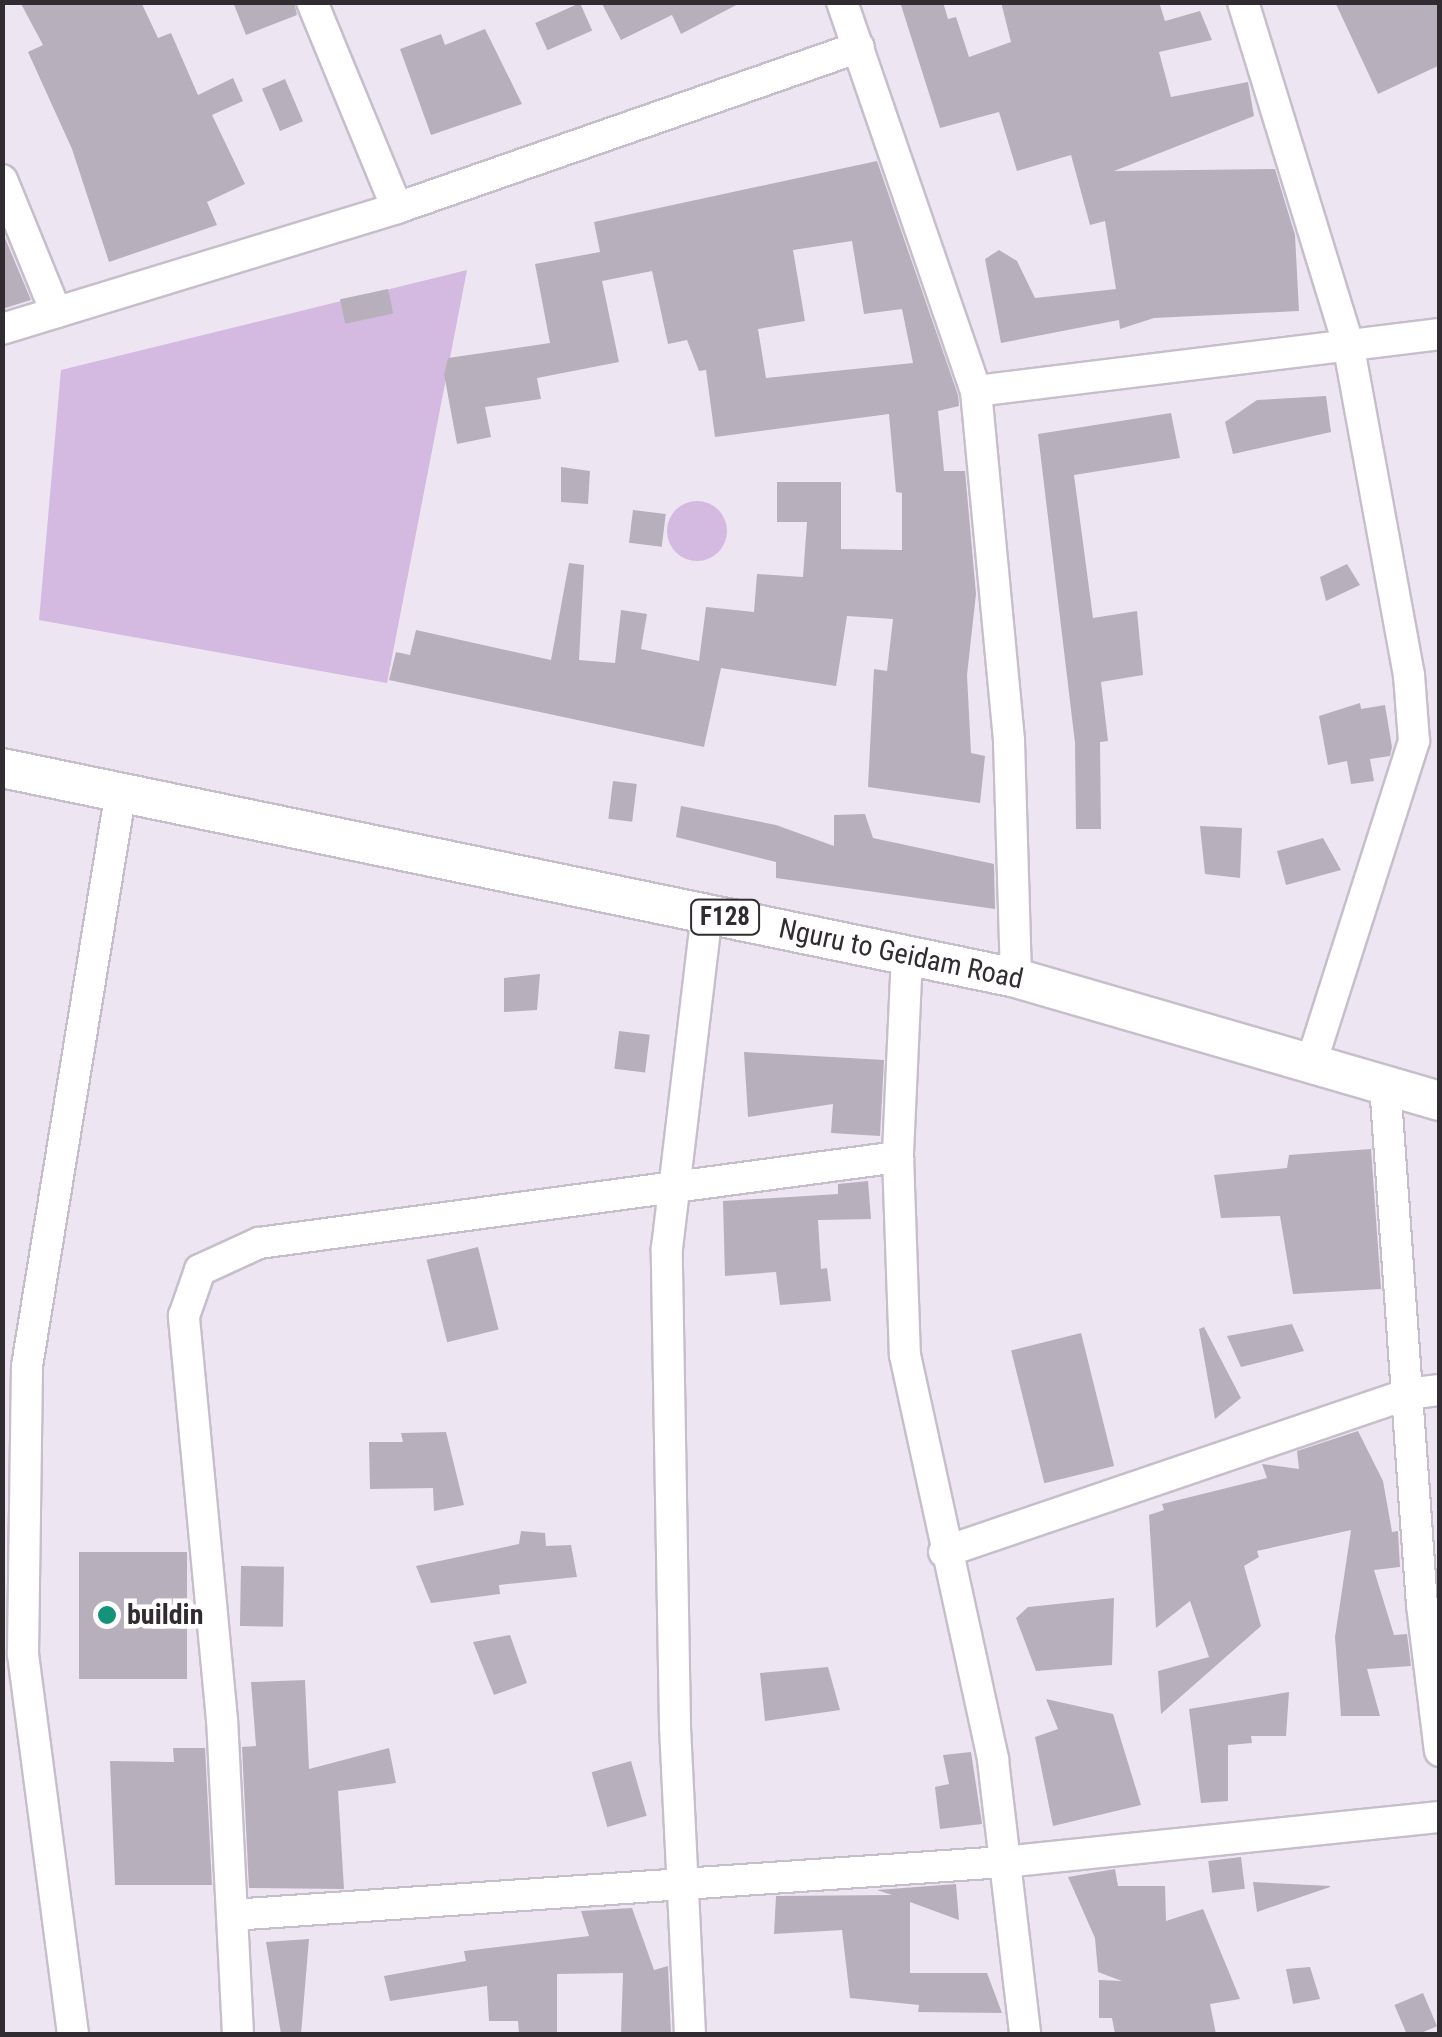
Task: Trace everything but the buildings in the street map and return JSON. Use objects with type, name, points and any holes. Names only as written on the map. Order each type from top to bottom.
[{"type":"main road","name":"Nguru to Geidam Road","points":[[2,768],[1016,978],[1312,1060],[1440,1101]]},
{"type":"street","points":[[312,2],[396,208]]},
{"type":"street","points":[[842,2],[976,391],[1009,741],[1016,978]]},
{"type":"street","points":[[1244,2],[1348,343],[1409,675],[1426,739],[1312,1060]]},
{"type":"street","points":[[2,329],[396,208],[859,47]]},
{"type":"street","points":[[2,180],[56,312]]},
{"type":"street","points":[[976,391],[1440,334]]},
{"type":"street","points":[[73,2034],[22,1654],[26,1366],[120,791]]},
{"type":"street","points":[[690,2034],[667,1248],[707,913]]},
{"type":"street","points":[[907,955],[898,1157],[905,1355],[944,1552],[993,1760],[1025,2034]]},
{"type":"street","points":[[1386,1084],[1407,1394],[1440,1750]]},
{"type":"street","points":[[238,2034],[222,1720],[184,1316],[200,1270],[258,1242],[898,1157]]},
{"type":"street","points":[[944,1552],[1407,1394],[1440,1390]]},
{"type":"street","points":[[232,1915],[1004,1862],[1440,1817]]},
{"type":"shaded area","points":[[467,270],[387,683],[39,620],[61,370]]},
{"type":"shaded area","points":[[697,501],[718,510],[727,531],[718,552],[697,561],[676,552],[667,531],[676,510]]},
{"type":"place","name":"buildin","points":[[107,1615]]}]
